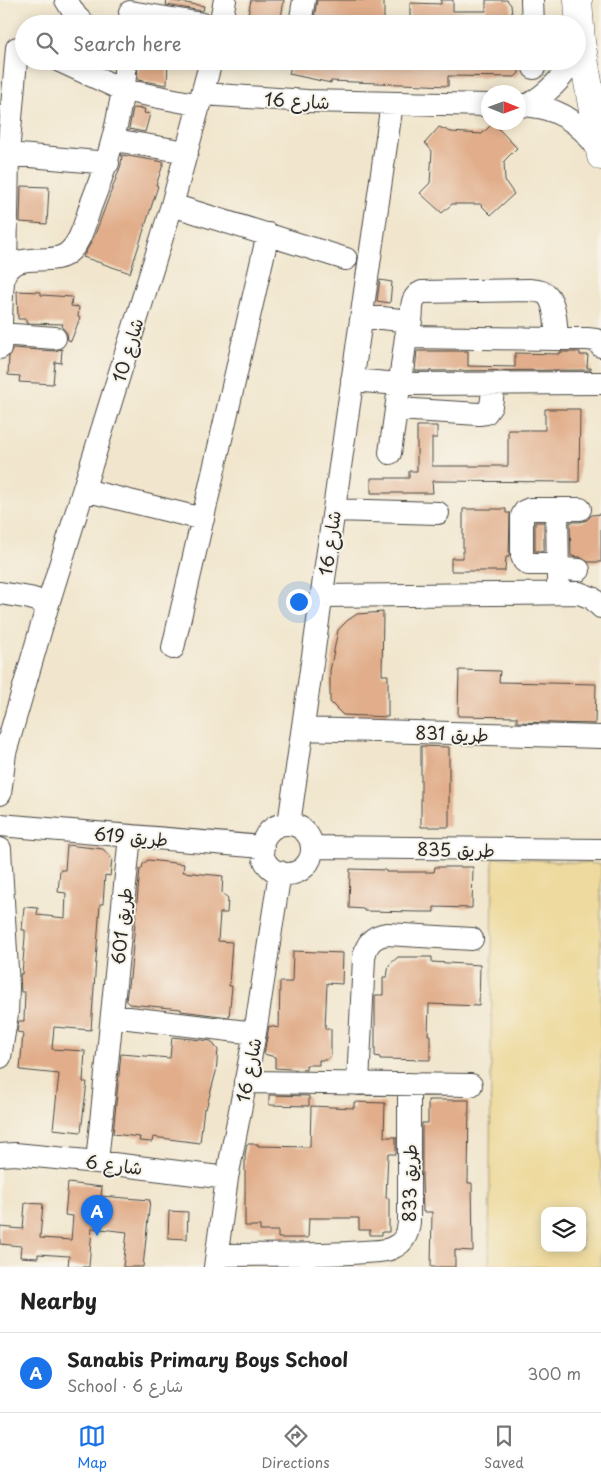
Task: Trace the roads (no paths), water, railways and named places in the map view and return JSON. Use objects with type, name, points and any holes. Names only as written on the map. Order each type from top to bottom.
[{"type":"main road","points":[[577,1],[577,15]]},
{"type":"main road","points":[[581,70],[601,154]]},
{"type":"street","points":[[66,0],[75,15]]},
{"type":"street","points":[[222,15],[225,0]]},
{"type":"street","points":[[302,15],[304,0]]},
{"type":"street","points":[[532,0],[533,15]]},
{"type":"street","points":[[130,12],[148,15]]},
{"type":"street","points":[[13,47],[8,154],[6,271],[2,285],[1,339],[55,338]]},
{"type":"street","name":"شارع 16","points":[[80,70],[123,90],[201,100],[271,99],[481,105]]},
{"type":"street","points":[[6,271],[17,262],[57,258],[71,250],[80,235],[108,162],[114,140],[125,70]]},
{"type":"street","name":"شارع 10","points":[[0,794],[6,753],[48,604],[172,205],[209,70]]},
{"type":"street","points":[[526,103],[551,89],[561,79],[566,70]]},
{"type":"street","name":"شارع 16","points":[[289,824],[392,103]]},
{"type":"street","points":[[526,105],[550,109],[571,119],[592,140],[601,154]]},
{"type":"street","points":[[114,140],[187,152]]},
{"type":"street","points":[[8,154],[108,162]]},
{"type":"street","points":[[172,205],[346,259]]},
{"type":"street","points":[[173,648],[268,234]]},
{"type":"street","points":[[390,453],[412,300],[416,295],[422,292],[536,291],[548,296],[552,303],[556,339]]},
{"type":"street","points":[[362,316],[408,329],[556,339],[587,339],[596,340],[601,346]]},
{"type":"street","points":[[352,380],[399,384],[601,383]]},
{"type":"street","points":[[397,410],[486,413],[490,406],[494,384]]},
{"type":"street","points":[[84,490],[203,519]]},
{"type":"street","points":[[579,570],[528,564],[524,561],[522,556],[522,516],[524,511],[530,509],[580,509]]},
{"type":"street","points":[[556,509],[556,566],[559,593]]},
{"type":"street","points":[[334,510],[438,514]]},
{"type":"street","points":[[0,593],[30,598],[48,604]]},
{"type":"street","points":[[322,596],[579,593],[592,598],[601,607]]},
{"type":"street","name":"طريق 831","points":[[303,729],[601,737]]},
{"type":"street","points":[[289,824],[302,829],[310,840],[312,847],[308,862],[302,868],[296,872],[280,872],[269,865],[263,853],[264,839],[274,827],[289,824]]},
{"type":"street","name":"طريق 619","points":[[0,825],[263,847]]},
{"type":"street","name":"طريق 601","points":[[97,1162],[130,836]]},
{"type":"street","name":"طريق 835","points":[[312,847],[601,850]]},
{"type":"street","points":[[0,850],[3,934],[8,987],[7,1014],[1,1045]]},
{"type":"street","name":"شارع 16","points":[[216,1261],[228,1178],[255,1033],[280,872]]},
{"type":"street","points":[[358,1084],[364,952],[370,941],[375,937],[387,934],[472,939]]},
{"type":"street","points":[[112,1016],[255,1033]]},
{"type":"street","points":[[245,1082],[471,1085]]},
{"type":"street","name":"طريق 833","points":[[216,1261],[349,1260],[392,1248],[405,1238],[409,1230],[409,1084]]},
{"type":"street","name":"شارع 6","points":[[0,1155],[15,1154],[97,1162],[228,1178]]},
{"type":"place","name":"Sanabis Primary Boys School","points":[[97,1236]]}]
